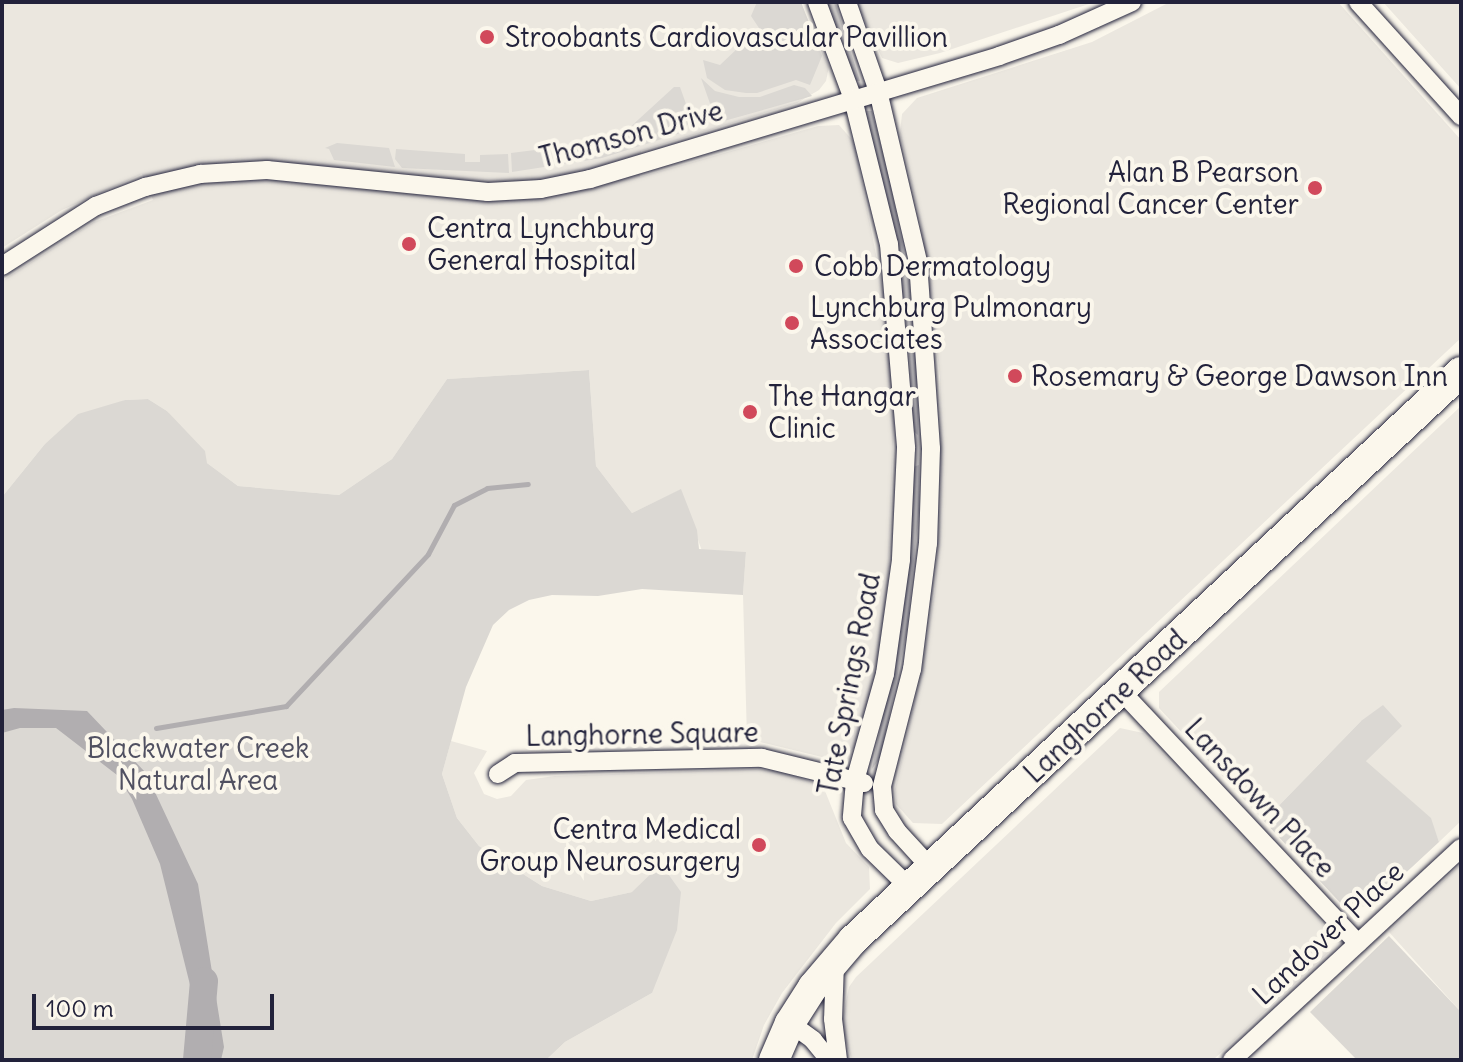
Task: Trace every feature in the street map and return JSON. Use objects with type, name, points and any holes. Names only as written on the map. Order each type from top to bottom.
[{"type":"main road","name":"Langhorne Road","points":[[774,1060],[790,1023],[835,959],[1461,372]]},
{"type":"street","name":"Tate Springs Road","points":[[817,2],[853,99],[889,244],[906,448],[901,560],[885,674],[855,781],[852,818],[870,849],[920,877]]},
{"type":"street","name":"Tate Springs Road","points":[[847,2],[878,91],[918,262],[931,449],[928,543],[912,669],[882,786],[884,810],[920,877]]},
{"type":"street","name":"Thomson Drive","points":[[2,266],[96,206],[145,187],[200,174],[267,170],[488,192],[541,189],[604,175],[1059,35],[1132,2]]},
{"type":"street","points":[[1358,2],[1461,116]]},
{"type":"street","name":"Lansdown Place","points":[[1121,691],[1358,943]]},
{"type":"street","name":"Langhorne Square","points":[[498,774],[515,763],[762,758],[882,786]]},
{"type":"street","name":"Landover Place","points":[[1232,1060],[1461,848]]},
{"type":"street","points":[[835,959],[833,1019],[838,1060]]},
{"type":"street","points":[[790,1023],[813,1040],[829,1060]]},
{"type":"shaded area","name":"Centra Lynchburg General Hospital","points":[[2,2],[800,2],[829,67],[826,81],[819,90],[797,103],[641,151],[640,177],[818,126],[839,125],[854,142],[887,311],[894,416],[888,584],[877,667],[862,735],[855,748],[842,757],[822,757],[747,739],[743,595],[746,552],[702,551],[680,490],[632,513],[596,466],[589,370],[447,379],[392,459],[339,495],[238,486],[207,463],[167,411],[148,399],[125,400],[44,445],[2,497],[2,281],[94,222],[153,200],[142,174],[62,210],[2,248]]},
{"type":"shaded area","points":[[856,2],[1095,2],[940,53],[898,63],[882,58]]},
{"type":"shaded area","points":[[1170,2],[1338,2],[1461,140],[1461,338],[942,824],[913,823],[896,804],[895,789],[922,669],[935,590],[941,496],[940,376],[921,224],[900,133],[902,114],[917,98],[1092,42]]},
{"type":"shaded area","points":[[1383,2],[1461,2],[1461,89]]},
{"type":"shaded area","points":[[1461,406],[1461,821],[1439,842],[1430,818],[1366,761],[1361,721],[1264,821],[1159,708],[1159,692]]},
{"type":"shaded area","points":[[2,710],[87,711],[146,773],[198,884],[224,1047],[221,1060],[206,1060],[211,1042],[194,1001],[160,864],[132,799],[117,775],[56,728],[20,728],[2,733]]},
{"type":"shaded area","points":[[1120,728],[1143,733],[1318,917],[1329,934],[1329,952],[1213,1060],[852,1060],[841,1026],[849,987],[856,977]]},
{"type":"shaded area","points":[[451,741],[487,751],[474,773],[484,794],[497,799],[511,796],[526,780],[555,776],[756,769],[784,772],[823,786],[846,843],[869,867],[870,889],[836,923],[782,993],[764,1025],[752,1060],[546,1060],[565,1042],[652,993],[632,892],[591,901],[542,886],[479,846],[457,818],[442,774]]},
{"type":"shaded area","points":[[1461,864],[1461,1012],[1389,932]]},
{"type":"green space","points":[[757,2],[801,2],[822,56],[810,85],[796,80],[757,93],[746,93],[725,90],[707,78],[703,60],[720,65],[759,28],[751,16]]},
{"type":"green space","points":[[826,2],[835,2],[860,81],[854,81]]},
{"type":"green space","points":[[701,78],[715,91],[739,97],[760,97],[794,85],[805,88],[812,96],[724,121],[713,112]]},
{"type":"green space","points":[[674,87],[680,87],[691,118],[684,132],[602,158],[512,172],[511,153],[567,146],[627,130]]},
{"type":"green space","points":[[865,111],[872,111],[908,273],[918,364],[918,435],[913,431],[910,364],[900,273]]},
{"type":"green space","points":[[337,143],[389,148],[395,167],[334,160],[329,149],[325,148]]},
{"type":"green space","points":[[396,149],[465,154],[465,162],[480,162],[480,155],[508,154],[509,173],[402,168],[395,159]]},
{"type":"green space","name":"Blackwater Creek Natural Area","points":[[589,370],[596,466],[632,513],[681,489],[697,530],[699,549],[746,552],[743,595],[642,589],[598,596],[552,595],[529,600],[509,610],[493,625],[466,687],[442,774],[457,818],[479,846],[542,886],[591,901],[632,892],[661,864],[681,892],[677,930],[652,993],[565,1042],[546,1060],[2,1060],[2,497],[44,445],[78,414],[125,400],[148,399],[167,411],[205,451],[207,463],[238,486],[339,495],[392,459],[447,379]]},
{"type":"green space","points":[[919,465],[919,511],[907,630],[881,756],[872,769],[891,674],[913,467]]},
{"type":"green space","points":[[1383,705],[1402,726],[1366,761],[1431,818],[1439,842],[1371,905],[1346,909],[1264,821],[1361,721]]},
{"type":"green space","points":[[1389,936],[1461,1012],[1461,1060],[1357,1060],[1310,1012]]},
{"type":"waterway","points":[[156,728],[286,706],[428,554],[454,505],[487,488],[528,484]]},
{"type":"waterway","points":[[122,757],[133,747]]},
{"type":"waterway","points":[[197,1060],[204,981]]},
{"type":"place","name":"Stroobants Cardiovascular Pavillion","points":[[487,37]]},
{"type":"place","name":"Alan B Pearson Regional Cancer Center","points":[[1315,188]]},
{"type":"place","name":"Centra Lynchburg General Hospital","points":[[409,244]]},
{"type":"place","name":"Cobb Dermatology","points":[[796,266]]},
{"type":"place","name":"Lynchburg Pulmonary Associates","points":[[792,323]]},
{"type":"place","name":"Rosemary & George Dawson Inn","points":[[1015,376]]},
{"type":"place","name":"The Hangar Clinic","points":[[750,412]]},
{"type":"place","name":"Centra Medical Group Neurosurgery","points":[[759,845]]}]
